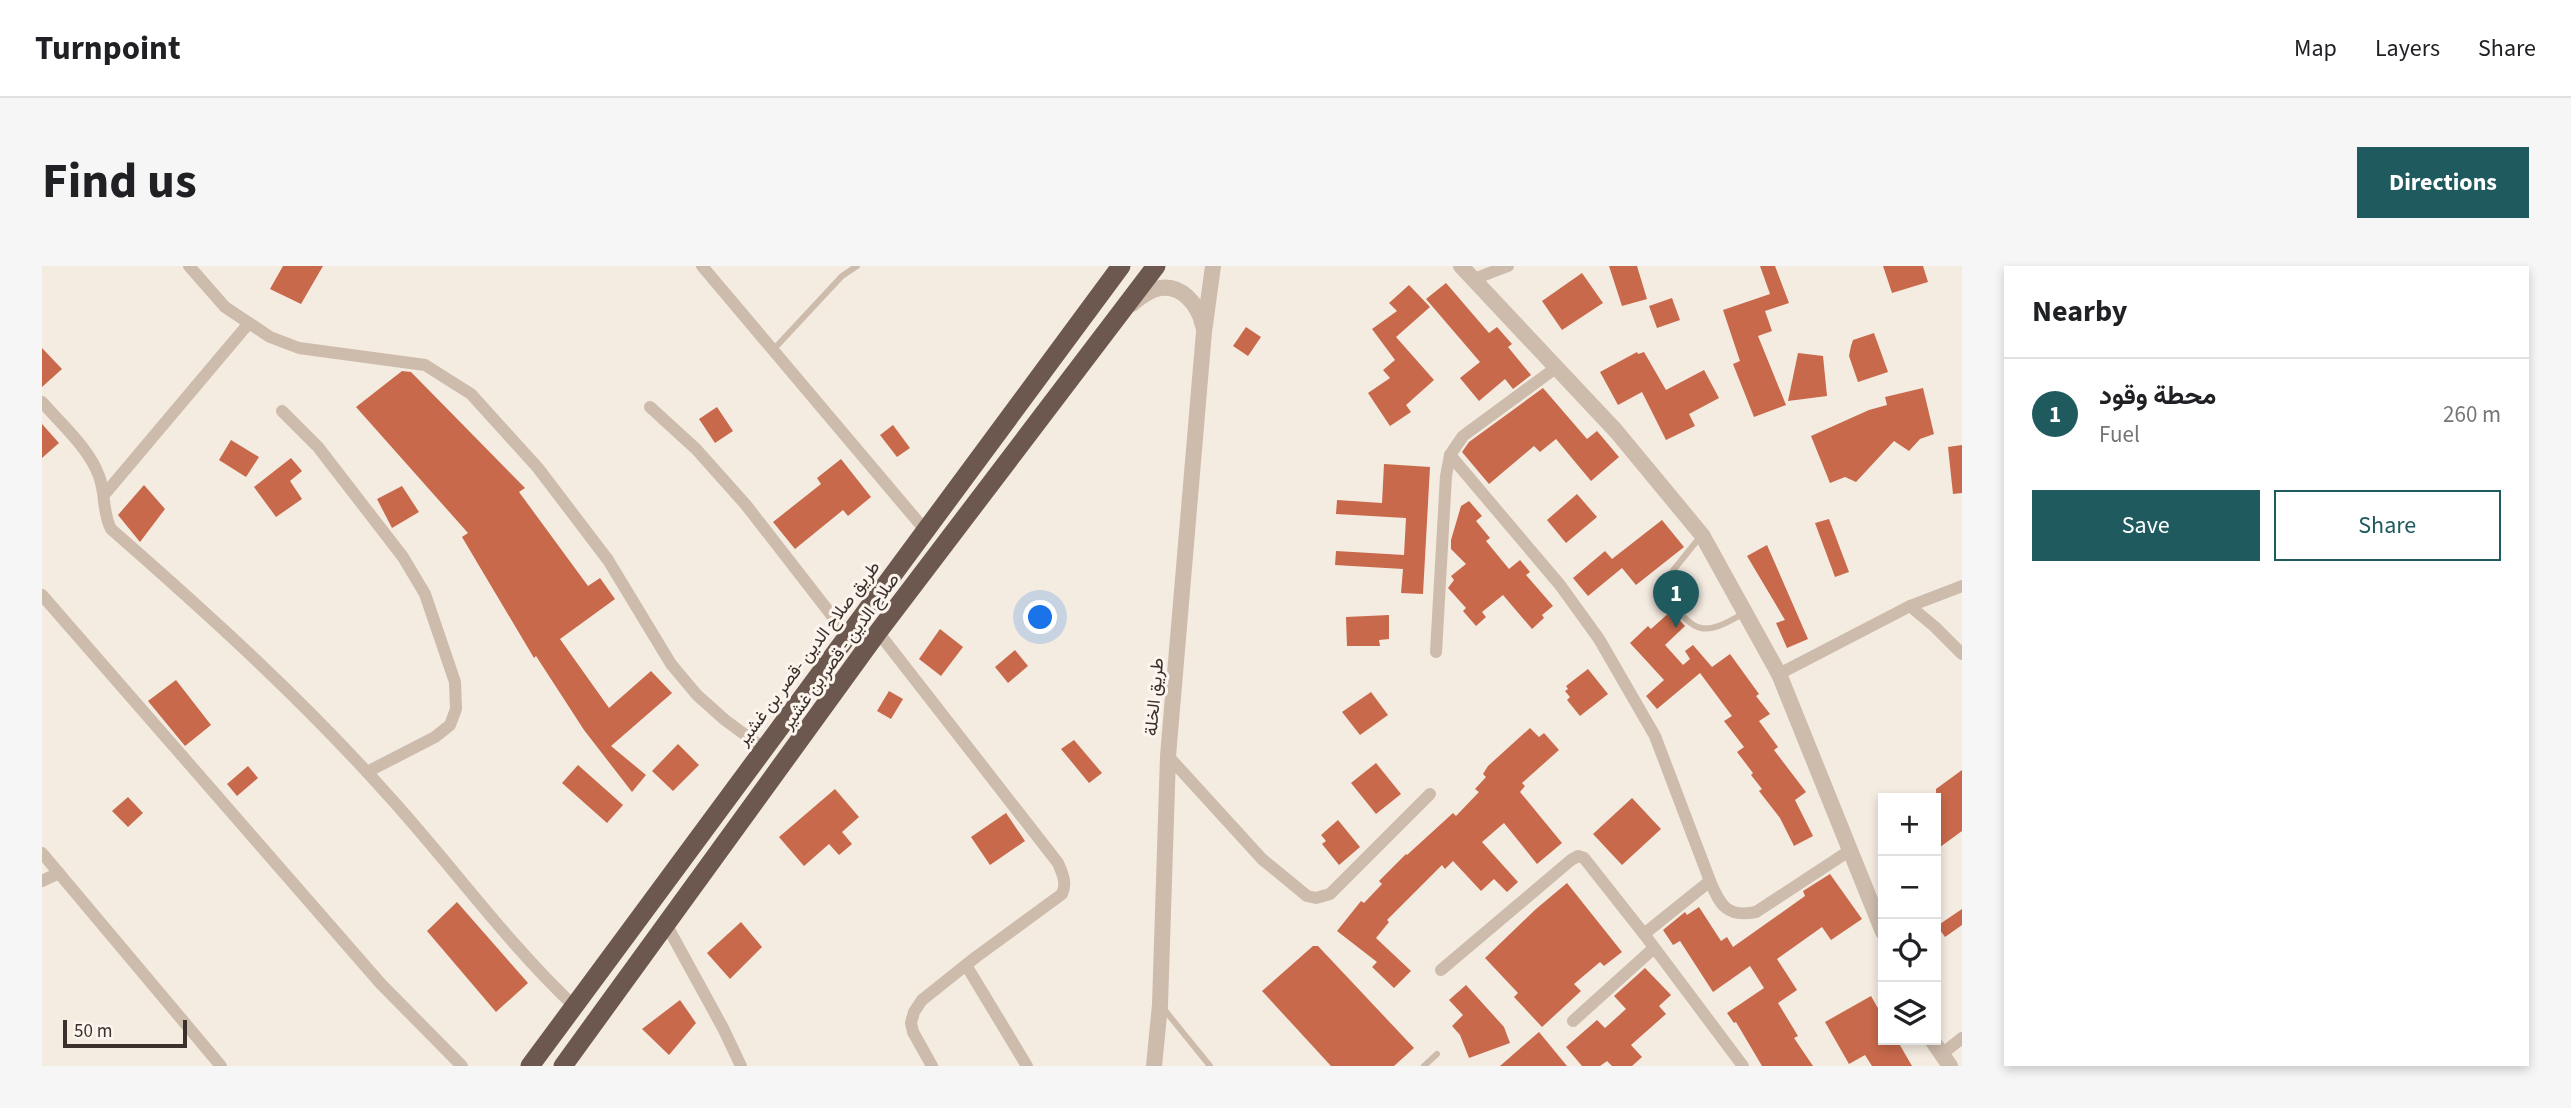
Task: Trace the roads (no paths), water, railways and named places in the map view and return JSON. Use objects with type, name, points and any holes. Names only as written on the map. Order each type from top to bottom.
[{"type":"highway","name":"طريق صلاح الدين -قصر بن غشير","points":[[530,1066],[1121,266]]},
{"type":"highway","name":"صلاح الدين - قصر بن غشير","points":[[564,1066],[878,632],[1156,266]]},
{"type":"street","points":[[189,266],[225,307],[270,337],[299,348],[425,365],[471,394],[538,468],[608,560],[671,664],[697,695],[763,748]]},
{"type":"street","points":[[702,266],[925,530]]},
{"type":"street","name":"طريق الخلة","points":[[1154,1066],[1160,1005],[1168,756],[1204,332],[1213,266]]},
{"type":"street","points":[[1461,266],[1616,430],[1702,535],[1779,674],[1878,920]]},
{"type":"street","points":[[1474,279],[1508,266]]},
{"type":"street","name":"طريق الخلة","points":[[1126,307],[1158,288],[1171,289],[1184,294],[1194,303],[1204,332]]},
{"type":"street","points":[[104,495],[248,323]]},
{"type":"street","points":[[1436,652],[1446,475],[1450,455],[1463,436],[1557,367]]},
{"type":"street","points":[[42,402],[91,459],[99,475],[106,519],[111,529],[220,625],[310,712],[367,772],[545,979],[575,1007]]},
{"type":"street","points":[[650,407],[696,449],[746,505],[847,635]]},
{"type":"street","points":[[282,411],[318,447],[403,557],[425,594],[455,682],[456,709],[450,725],[435,737],[367,772]]},
{"type":"street","points":[[1450,455],[1560,585],[1599,639],[1655,736],[1721,904],[1731,912],[1756,912],[1849,851]]},
{"type":"street","points":[[1779,674],[1910,606],[1962,586]]},
{"type":"street","points":[[42,595],[381,985],[462,1066]]},
{"type":"street","points":[[1910,606],[1962,654]]},
{"type":"street","points":[[878,632],[1058,863],[1065,878],[1066,887],[1062,894],[922,1000],[911,1023],[913,1032],[932,1066]]},
{"type":"street","points":[[1168,756],[1262,859],[1307,896],[1316,898],[1330,894],[1430,794]]},
{"type":"street","points":[[42,853],[221,1066]]},
{"type":"street","points":[[1441,970],[1578,856],[1584,859],[1644,933],[1744,1066]]},
{"type":"street","points":[[42,881],[59,873]]},
{"type":"street","points":[[1644,933],[1710,881]]},
{"type":"street","points":[[666,925],[741,1066]]},
{"type":"street","points":[[1573,1021],[1654,948]]},
{"type":"street","points":[[966,965],[1027,1066]]},
{"type":"street","points":[[1941,1053],[1962,1038]]},
{"type":"lane","points":[[773,350],[842,276],[857,266]]},
{"type":"lane","points":[[1702,535],[1663,583],[1661,591],[1694,627],[1705,630],[1721,627],[1746,612]]},
{"type":"lane","points":[[1160,1005],[1210,1066]]},
{"type":"lane","points":[[1424,1066],[1437,1054]]},
{"type":"place","name":"محطة وقود","points":[[1676,628]]}]
